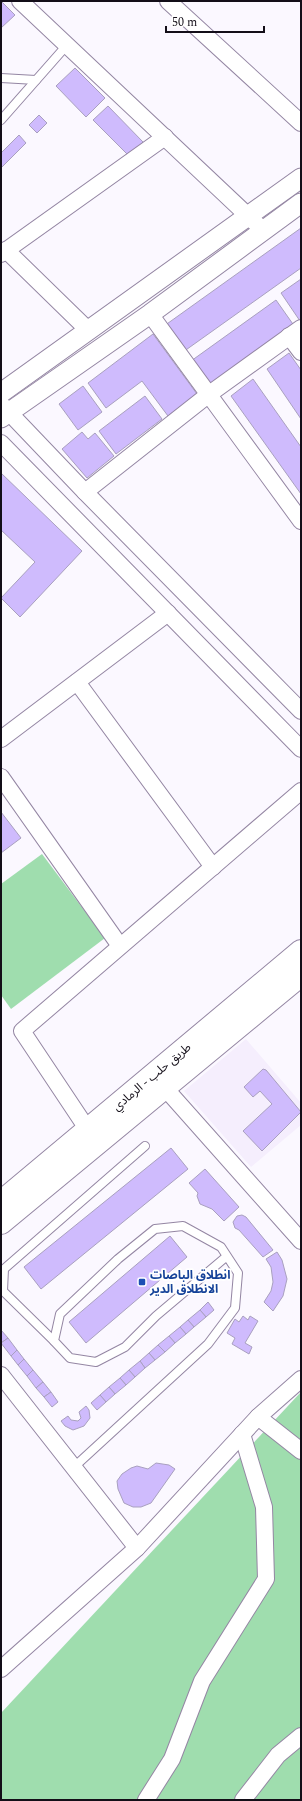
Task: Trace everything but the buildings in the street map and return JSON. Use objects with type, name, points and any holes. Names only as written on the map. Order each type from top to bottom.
[{"type":"highway","name":"طريق حلب - الرمادي","points":[[3,1197],[88,1130],[301,951]]},
{"type":"highway","name":"طريق حلب - الرمادي","points":[[1,1223],[301,975]]},
{"type":"street","points":[[20,1],[263,230]]},
{"type":"street","points":[[168,1],[301,123]]},
{"type":"street","points":[[88,330],[4,252],[165,137]]},
{"type":"street","points":[[1,393],[301,178]]},
{"type":"street","points":[[301,203],[150,314],[4,412],[301,711]]},
{"type":"street","points":[[150,314],[301,521]]},
{"type":"street","points":[[85,492],[208,395],[295,332],[301,352]]},
{"type":"street","points":[[1,443],[301,749]]},
{"type":"street","points":[[1,739],[168,613]]},
{"type":"street","points":[[77,682],[213,867]]},
{"type":"street","points":[[1,777],[120,946]]},
{"type":"street","points":[[88,1130],[22,1031],[301,791]]},
{"type":"street","points":[[165,1088],[301,1241]]},
{"type":"street","points":[[1,1376],[137,1548]]},
{"type":"street","points":[[1,1669],[137,1548],[258,1417],[301,1379]]},
{"type":"street","points":[[258,1417],[301,1451]]},
{"type":"street","points":[[146,1800],[172,1759],[202,1681],[266,1579],[264,1507],[242,1434]]},
{"type":"street","points":[[243,1800],[278,1755],[301,1736]]},
{"type":"lane","points":[[1,120],[67,45]]},
{"type":"lane","points":[[1,78],[36,80]]},
{"type":"lane","points":[[145,1146],[4,1269],[3,1291],[54,1340],[70,1358],[96,1362],[125,1347],[156,1316],[227,1256]]},
{"type":"lane","points":[[54,1340],[60,1314],[118,1259],[155,1230],[183,1226],[221,1247],[238,1273],[235,1308],[208,1344],[73,1468]]},
{"type":"shaded area","points":[[246,1039],[301,1103],[301,1125],[251,1167],[184,1091]]},
{"type":"green space","points":[[42,854],[105,938],[11,1009],[1,995],[1,884]]},
{"type":"green space","points":[[301,1392],[301,1800],[1,1800],[1,1713]]},
{"type":"place","name":"انطلاق الباصات الانطلاق الدير","points":[[142,1282]]}]
